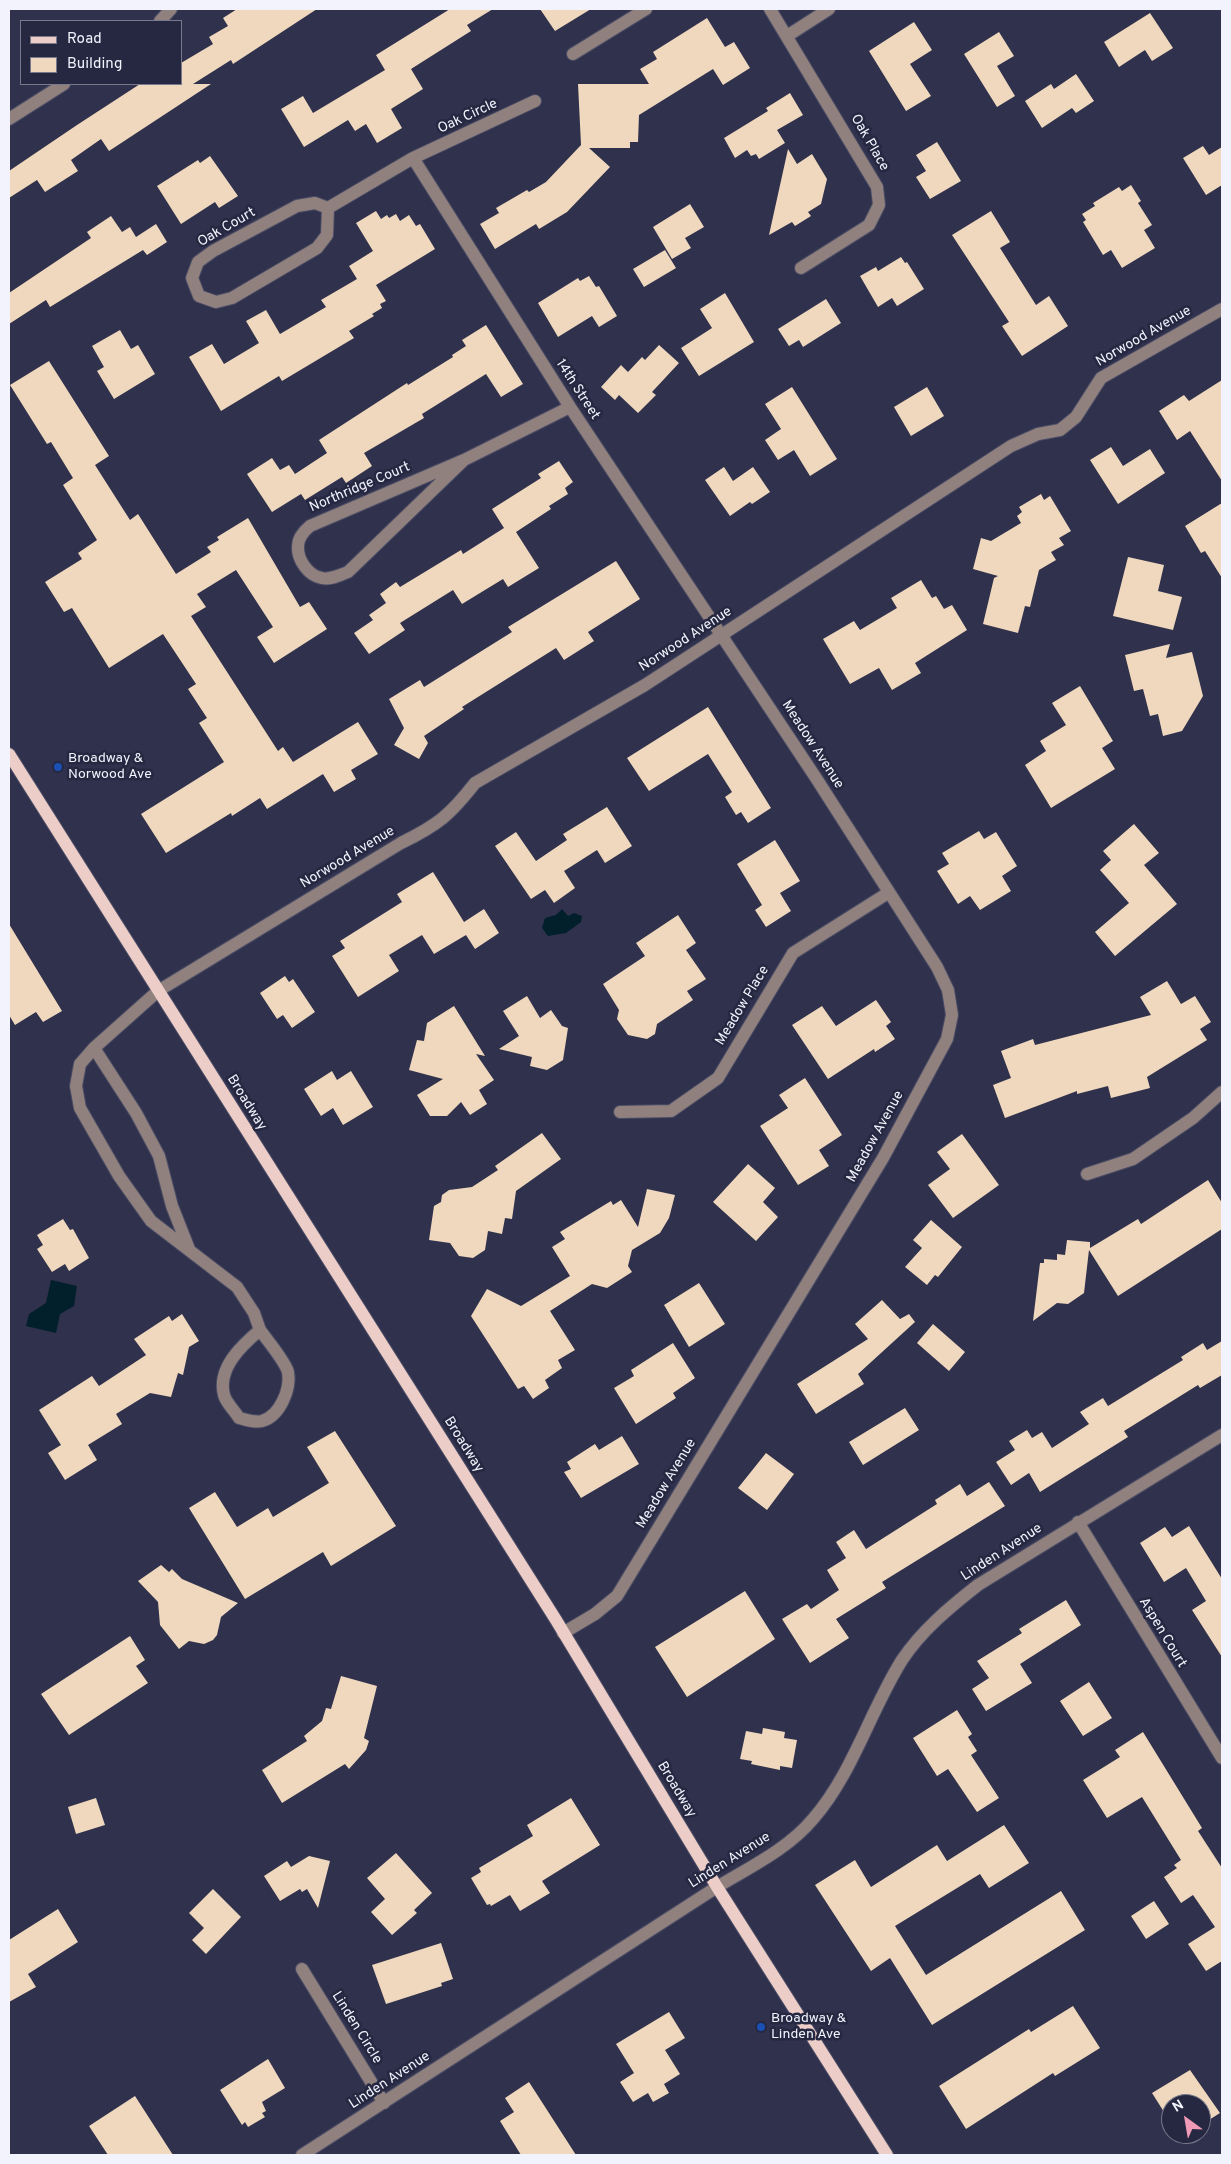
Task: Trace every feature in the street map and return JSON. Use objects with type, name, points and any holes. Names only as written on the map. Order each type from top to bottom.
[{"type":"main road","name":"Broadway","points":[[9,754],[563,1633],[717,1887],[887,2155]]},
{"type":"street","points":[[161,20],[171,9]]},
{"type":"street","points":[[573,54],[646,9]]},
{"type":"street","name":"Oak Place","points":[[770,9],[878,187],[879,204],[869,225],[800,268]]},
{"type":"street","points":[[788,36],[828,9]]},
{"type":"street","points":[[9,119],[62,85]]},
{"type":"street","name":"Oak Circle","points":[[413,158],[535,101]]},
{"type":"street","points":[[328,208],[413,158]]},
{"type":"street","name":"14th Street","points":[[413,158],[570,408],[720,635]]},
{"type":"street","name":"Oak Court","points":[[315,203],[328,208],[327,235],[317,248],[232,298],[216,302],[199,296],[192,278],[198,262],[213,251],[297,206],[315,203]]},
{"type":"street","name":"Norwood Avenue","points":[[260,1330],[254,1313],[237,1287],[151,1221],[119,1176],[80,1108],[76,1086],[80,1064],[94,1048],[158,990],[401,843],[434,827],[456,808],[476,783],[645,685],[1011,446],[1038,434],[1060,430],[1076,417],[1101,378],[1222,309]]},
{"type":"street","name":"Northridge Court","points":[[464,460],[348,572],[334,577],[322,578],[309,573],[301,560],[298,546],[302,534],[310,526],[464,460],[570,408]]},
{"type":"street","name":"Meadow Avenue","points":[[563,1633],[595,1614],[617,1596],[878,1167],[947,1039],[952,1015],[948,990],[937,967],[816,778],[720,635]]},
{"type":"street","name":"Meadow Place","points":[[620,1112],[671,1112],[718,1078],[793,953],[888,893]]},
{"type":"street","points":[[94,1048],[136,1113],[158,1156],[172,1206],[189,1249]]},
{"type":"street","points":[[1087,1174],[1133,1159],[1193,1118],[1222,1092]]},
{"type":"street","points":[[260,1330],[288,1370],[288,1380],[283,1401],[275,1413],[264,1421],[256,1422],[240,1418],[224,1396],[223,1379],[238,1349],[260,1330]]},
{"type":"street","name":"Linden Avenue","points":[[302,2155],[717,1887],[774,1854],[811,1821],[827,1802],[849,1765],[870,1718],[903,1658],[934,1623],[978,1585],[1222,1435]]},
{"type":"street","name":"Aspen Court","points":[[1078,1522],[1222,1758]]},
{"type":"street","name":"Linden Circle","points":[[302,1970],[384,2103]]},
{"type":"water","points":[[562,909],[568,916],[574,913],[582,916],[581,922],[566,933],[548,936],[542,928],[545,918],[556,915]]},
{"type":"water","points":[[51,1280],[77,1286],[74,1306],[60,1314],[56,1333],[26,1326],[29,1314],[46,1303]]},
{"type":"building","points":[[237,9],[317,9],[233,64],[231,60],[193,84],[211,84],[109,151],[101,139],[71,160],[78,171],[45,192],[37,180],[9,198],[9,171],[77,125],[138,85],[182,85],[182,62],[213,44],[209,37],[228,26],[223,18]]},
{"type":"building","points":[[450,9],[493,9],[467,25],[471,31],[411,69],[423,89],[391,109],[402,128],[377,143],[366,124],[355,131],[348,120],[304,147],[281,109],[303,96],[313,113],[385,70],[376,55]]},
{"type":"building","points":[[540,9],[591,9],[555,31]]},
{"type":"building","points":[[1150,13],[1173,48],[1152,61],[1145,50],[1119,67],[1104,42]]},
{"type":"building","points":[[707,18],[725,47],[734,42],[750,68],[723,85],[713,69],[639,115],[638,142],[630,142],[630,148],[589,148],[610,167],[567,212],[539,229],[536,224],[495,249],[480,224],[499,213],[496,208],[527,190],[529,192],[546,182],[581,145],[578,84],[649,84],[640,69],[657,59],[653,52]]},
{"type":"building","points":[[914,22],[932,50],[910,64],[931,96],[906,111],[869,51]]},
{"type":"building","points":[[999,32],[1014,56],[997,66],[1015,96],[997,107],[964,54]]},
{"type":"building","points":[[1076,74],[1094,101],[1076,113],[1072,108],[1042,128],[1025,101],[1051,84],[1054,89]]},
{"type":"building","points":[[790,93],[803,115],[777,130],[785,143],[759,159],[756,154],[751,156],[747,150],[735,158],[724,138],[768,111],[766,108]]},
{"type":"building","points":[[937,142],[961,181],[930,199],[916,177],[926,171],[916,155]]},
{"type":"building","points":[[1203,146],[1209,155],[1222,147],[1222,185],[1206,195],[1183,158]]},
{"type":"building","points":[[788,149],[797,164],[812,154],[827,179],[821,204],[808,212],[811,216],[795,226],[792,222],[769,235]]},
{"type":"building","points":[[210,156],[238,196],[219,208],[215,202],[181,224],[157,186],[198,160],[200,163]]},
{"type":"building","points":[[1131,185],[1141,201],[1138,203],[1152,225],[1144,230],[1155,248],[1122,268],[1111,250],[1103,255],[1083,222],[1086,220],[1082,214],[1095,206],[1093,203],[1119,187],[1122,191]]},
{"type":"building","points":[[690,204],[704,227],[685,238],[691,248],[672,259],[653,227]]},
{"type":"building","points":[[376,211],[381,219],[387,215],[389,218],[396,214],[400,221],[409,215],[416,226],[420,224],[435,249],[376,285],[386,301],[380,304],[382,308],[372,314],[374,316],[349,331],[354,338],[282,381],[279,376],[221,411],[189,357],[212,344],[224,364],[259,343],[246,321],[266,310],[280,334],[326,307],[321,300],[357,279],[349,266],[373,251],[356,223]]},
{"type":"building","points":[[991,211],[1010,242],[1000,248],[1036,305],[1049,296],[1068,326],[1022,356],[1002,326],[1009,322],[952,235]]},
{"type":"building","points":[[111,216],[122,232],[130,227],[136,237],[156,224],[167,242],[147,255],[143,250],[50,307],[46,300],[9,324],[9,293],[91,238],[87,232]]},
{"type":"building","points":[[665,250],[676,268],[644,287],[633,269]]},
{"type":"building","points":[[901,257],[905,263],[907,262],[924,289],[897,306],[892,298],[878,307],[860,276],[876,267],[878,271]]},
{"type":"building","points":[[589,276],[596,287],[599,286],[617,316],[599,327],[592,316],[558,337],[538,303],[578,278],[580,281]]},
{"type":"building","points":[[725,293],[754,342],[699,376],[681,348],[712,328],[700,309]]},
{"type":"building","points":[[826,299],[841,323],[803,347],[799,340],[789,346],[778,329]]},
{"type":"building","points":[[486,325],[523,384],[501,397],[486,374],[422,414],[424,418],[364,453],[372,466],[346,483],[342,477],[305,500],[301,494],[272,512],[247,474],[272,458],[280,470],[289,465],[295,474],[327,453],[319,440],[407,383],[408,385],[453,357],[452,355],[466,346],[462,340]]},
{"type":"building","points":[[120,330],[131,349],[138,345],[155,374],[114,399],[97,371],[104,367],[92,346]]},
{"type":"building","points":[[659,345],[679,363],[652,392],[656,395],[638,413],[619,395],[615,400],[601,387],[621,365],[628,372],[642,357],[645,360]]},
{"type":"building","points":[[49,361],[109,456],[95,465],[130,520],[138,514],[176,574],[211,552],[207,547],[219,540],[217,537],[248,518],[300,607],[309,602],[327,629],[274,663],[257,637],[273,627],[236,570],[197,594],[206,607],[191,616],[278,751],[283,747],[293,762],[358,722],[378,754],[351,770],[356,779],[334,792],[323,774],[267,809],[260,798],[232,816],[231,813],[166,853],[141,814],[224,762],[199,723],[207,718],[188,689],[196,684],[163,634],[109,668],[72,608],[64,612],[45,582],[82,559],[78,553],[97,540],[63,485],[73,478],[51,442],[47,444],[10,385]]},
{"type":"building","points":[[1222,380],[1222,481],[1190,431],[1177,440],[1159,411],[1184,395],[1189,401]]},
{"type":"building","points":[[792,387],[837,459],[810,476],[794,450],[778,460],[765,440],[781,429],[765,404]]},
{"type":"building","points":[[927,387],[944,416],[911,436],[894,407]]},
{"type":"building","points":[[1111,447],[1123,466],[1150,449],[1165,473],[1118,504],[1090,460]]},
{"type":"building","points":[[559,461],[573,482],[565,488],[568,494],[549,506],[551,509],[516,532],[539,568],[508,587],[503,579],[462,604],[453,590],[400,623],[405,630],[369,654],[354,633],[373,620],[369,615],[386,603],[380,594],[396,582],[400,587],[461,550],[463,554],[504,528],[492,509],[541,478],[538,474]]},
{"type":"building","points":[[724,467],[733,481],[753,467],[770,492],[752,504],[750,502],[730,516],[705,480]]},
{"type":"building","points":[[1041,494],[1044,500],[1050,496],[1071,531],[1059,538],[1064,545],[1051,552],[1056,560],[1039,570],[1030,607],[1025,606],[1018,633],[983,624],[994,578],[998,576],[973,569],[981,538],[991,541],[1021,523],[1017,516],[1022,512],[1019,507]]},
{"type":"building","points":[[1222,503],[1222,578],[1205,551],[1201,553],[1185,526]]},
{"type":"building","points":[[1128,557],[1164,565],[1158,591],[1182,597],[1173,630],[1113,616]]},
{"type":"building","points":[[616,561],[640,599],[588,632],[594,641],[564,660],[556,648],[462,707],[464,709],[424,736],[428,743],[419,759],[394,745],[404,728],[389,699],[420,680],[424,687],[512,632],[508,627]]},
{"type":"building","points":[[921,580],[932,598],[936,596],[944,609],[952,605],[967,630],[915,663],[921,673],[892,690],[879,668],[850,684],[823,639],[854,621],[860,630],[897,608],[891,598]]},
{"type":"building","points":[[1170,644],[1166,658],[1192,652],[1203,696],[1182,731],[1163,736],[1158,714],[1150,716],[1143,689],[1134,691],[1125,655]]},
{"type":"building","points":[[1080,686],[1113,741],[1102,748],[1115,769],[1051,808],[1025,765],[1046,751],[1040,741],[1066,725],[1052,703]]},
{"type":"building","points":[[708,707],[771,808],[748,823],[741,812],[736,815],[725,797],[732,792],[708,754],[649,791],[627,758]]},
{"type":"building","points":[[607,807],[632,846],[605,863],[597,850],[564,871],[575,888],[554,903],[545,890],[531,899],[495,846],[516,832],[536,861],[567,840],[563,834]]},
{"type":"building","points":[[1134,824],[1159,853],[1144,865],[1177,904],[1115,956],[1095,932],[1129,903],[1100,870],[1111,860],[1103,851]]},
{"type":"building","points":[[979,831],[984,839],[996,832],[1017,866],[1002,876],[1011,891],[980,910],[970,896],[958,904],[937,871],[949,864],[942,853]]},
{"type":"building","points":[[775,840],[800,881],[780,893],[791,911],[766,927],[755,910],[762,905],[737,864]]},
{"type":"building","points":[[433,872],[464,922],[484,909],[499,933],[475,949],[466,935],[434,954],[422,935],[389,955],[399,971],[358,997],[332,956],[345,948],[340,941],[402,902],[397,894]]},
{"type":"building","points":[[678,915],[696,943],[686,950],[706,979],[687,991],[693,1000],[657,1024],[655,1034],[647,1039],[628,1035],[617,1019],[619,1010],[603,984],[645,956],[636,943]]},
{"type":"building","points":[[9,924],[62,1011],[43,1022],[36,1012],[15,1025],[9,1015]]},
{"type":"building","points":[[285,976],[289,982],[293,979],[315,1012],[292,1028],[283,1015],[277,1019],[260,993]]},
{"type":"building","points":[[1167,981],[1181,1004],[1195,996],[1211,1022],[1200,1029],[1207,1040],[1147,1077],[1150,1088],[1111,1098],[1108,1086],[1077,1094],[1077,1091],[1005,1118],[993,1085],[1011,1078],[1001,1051],[1033,1039],[1035,1045],[1151,1015],[1140,997]]},
{"type":"building","points":[[527,996],[540,1018],[551,1010],[562,1026],[568,1028],[563,1060],[547,1070],[530,1066],[532,1057],[499,1049],[519,1036],[503,1011]]},
{"type":"building","points":[[876,1000],[891,1022],[886,1026],[895,1039],[875,1052],[874,1049],[828,1079],[792,1025],[822,1006],[836,1026]]},
{"type":"building","points":[[454,1006],[485,1056],[476,1054],[494,1080],[479,1090],[487,1104],[470,1115],[461,1102],[447,1116],[430,1116],[417,1095],[443,1079],[409,1070],[417,1040],[424,1041],[427,1023]]},
{"type":"building","points":[[332,1071],[337,1080],[351,1071],[373,1107],[343,1125],[333,1108],[321,1116],[304,1089]]},
{"type":"building","points":[[805,1078],[842,1135],[819,1150],[829,1166],[798,1185],[760,1126],[788,1108],[779,1095]]},
{"type":"building","points":[[542,1133],[561,1159],[516,1191],[512,1219],[505,1218],[502,1234],[488,1231],[485,1250],[473,1258],[459,1256],[450,1243],[429,1240],[434,1206],[441,1202],[442,1195],[449,1190],[472,1187],[498,1170],[495,1166]]},
{"type":"building","points":[[962,1134],[999,1185],[953,1218],[928,1185],[950,1169],[937,1152]]},
{"type":"building","points":[[748,1164],[775,1188],[763,1202],[778,1217],[756,1241],[713,1202]]},
{"type":"building","points":[[1208,1180],[1222,1203],[1222,1229],[1118,1296],[1089,1250],[1084,1293],[1068,1304],[1057,1303],[1033,1321],[1040,1263],[1044,1263],[1044,1259],[1057,1260],[1057,1254],[1065,1255],[1067,1240],[1090,1242],[1090,1248],[1138,1219],[1141,1224]]},
{"type":"building","points":[[647,1189],[675,1195],[669,1218],[660,1233],[632,1250],[628,1266],[632,1272],[607,1288],[592,1284],[550,1311],[575,1350],[558,1360],[562,1368],[545,1380],[549,1388],[533,1399],[524,1386],[518,1389],[471,1316],[487,1289],[521,1306],[570,1276],[552,1247],[565,1239],[560,1232],[611,1201],[613,1205],[621,1200],[638,1227]]},
{"type":"building","points":[[63,1219],[70,1230],[73,1229],[89,1258],[69,1271],[65,1264],[52,1272],[37,1249],[43,1245],[37,1235]]},
{"type":"building","points":[[931,1220],[962,1247],[938,1277],[935,1275],[927,1285],[905,1267],[922,1248],[913,1240]]},
{"type":"building","points":[[699,1283],[725,1324],[689,1347],[664,1305]]},
{"type":"building","points":[[882,1300],[900,1319],[909,1314],[915,1322],[858,1374],[864,1384],[816,1414],[797,1384],[868,1339],[855,1324]]},
{"type":"building","points":[[182,1314],[199,1341],[189,1347],[183,1375],[178,1373],[171,1397],[150,1393],[116,1414],[122,1424],[88,1445],[97,1460],[65,1480],[48,1453],[61,1445],[39,1410],[92,1376],[99,1386],[146,1355],[134,1339],[169,1316],[172,1321]]},
{"type":"building","points":[[933,1324],[965,1352],[949,1371],[917,1343]]},
{"type":"building","points":[[1222,1341],[1222,1375],[1200,1388],[1198,1385],[1124,1431],[1128,1437],[1040,1492],[1029,1473],[1011,1485],[996,1462],[1015,1450],[1009,1441],[1027,1430],[1032,1438],[1042,1432],[1052,1448],[1089,1424],[1080,1412],[1103,1398],[1108,1406],[1183,1360],[1181,1357],[1203,1343],[1207,1350]]},
{"type":"building","points":[[673,1343],[695,1378],[673,1393],[676,1398],[636,1424],[614,1388],[634,1376],[631,1370]]},
{"type":"building","points":[[905,1408],[919,1430],[863,1465],[849,1442]]},
{"type":"building","points":[[335,1431],[396,1526],[331,1566],[323,1552],[245,1599],[189,1508],[215,1492],[237,1527],[268,1508],[273,1517],[329,1483],[307,1447]]},
{"type":"building","points":[[622,1436],[639,1464],[581,1498],[564,1472],[571,1469],[567,1462],[595,1444],[599,1450]]},
{"type":"building","points":[[766,1453],[794,1474],[767,1510],[738,1488]]},
{"type":"building","points":[[989,1482],[1005,1506],[882,1582],[886,1588],[836,1619],[849,1638],[810,1663],[782,1619],[807,1604],[811,1609],[839,1590],[827,1570],[846,1558],[836,1542],[854,1530],[866,1549],[937,1504],[935,1500],[960,1484],[967,1496]]},
{"type":"building","points":[[1189,1526],[1222,1579],[1222,1657],[1192,1610],[1206,1601],[1186,1568],[1164,1582],[1140,1543],[1165,1527],[1172,1537]]},
{"type":"building","points":[[161,1565],[169,1572],[172,1569],[182,1579],[238,1603],[221,1617],[217,1635],[213,1640],[204,1644],[189,1641],[179,1649],[160,1625],[158,1602],[138,1581]]},
{"type":"building","points":[[745,1591],[775,1639],[687,1697],[655,1647]]},
{"type":"building","points":[[1066,1600],[1081,1625],[1020,1664],[1032,1683],[986,1711],[972,1689],[989,1678],[977,1661],[1022,1633],[1019,1629]]},
{"type":"building","points":[[130,1636],[145,1660],[136,1666],[148,1683],[69,1735],[41,1694]]},
{"type":"building","points":[[341,1676],[377,1686],[364,1738],[369,1741],[366,1750],[349,1769],[345,1764],[282,1803],[262,1770],[307,1741],[304,1736],[322,1721],[326,1708],[331,1709]]},
{"type":"building","points":[[1089,1682],[1112,1718],[1083,1736],[1060,1701]]},
{"type":"building","points":[[957,1710],[972,1734],[968,1737],[977,1751],[971,1755],[999,1798],[977,1812],[948,1769],[937,1776],[913,1738]]},
{"type":"building","points":[[763,1728],[785,1732],[784,1738],[797,1740],[792,1768],[780,1766],[780,1770],[751,1764],[752,1761],[740,1759],[746,1731],[762,1734]]},
{"type":"building","points":[[1143,1732],[1202,1828],[1198,1831],[1222,1868],[1222,1961],[1206,1971],[1188,1944],[1215,1927],[1193,1895],[1181,1903],[1164,1877],[1177,1868],[1174,1865],[1181,1860],[1142,1797],[1107,1818],[1083,1780],[1120,1757],[1115,1750]]},
{"type":"building","points":[[96,1798],[105,1825],[76,1834],[68,1807]]},
{"type":"building","points":[[571,1798],[600,1845],[542,1881],[550,1893],[520,1911],[510,1895],[491,1906],[490,1904],[487,1905],[471,1878],[481,1872],[479,1868],[533,1836],[527,1825]]},
{"type":"building","points":[[1004,1825],[1029,1863],[989,1888],[980,1874],[895,1926],[926,1975],[1061,1891],[1085,1930],[932,2025],[890,1958],[871,1971],[815,1885],[855,1860],[871,1887],[937,1845],[947,1861]]},
{"type":"building","points":[[396,1853],[432,1893],[414,1910],[417,1913],[392,1935],[371,1912],[385,1899],[367,1878]]},
{"type":"building","points":[[309,1856],[330,1861],[318,1908],[307,1889],[302,1892],[300,1889],[280,1901],[264,1876],[287,1861],[291,1867]]},
{"type":"building","points":[[213,1889],[241,1917],[206,1954],[192,1940],[204,1928],[189,1913]]},
{"type":"building","points":[[1154,1901],[1169,1924],[1146,1939],[1131,1916]]},
{"type":"building","points":[[58,1909],[78,1942],[28,1974],[36,1987],[9,2002],[9,1940]]},
{"type":"building","points":[[441,1943],[453,1979],[441,1983],[442,1986],[386,2004],[372,1965]]},
{"type":"building","points":[[1073,2006],[1100,2048],[1055,2076],[1053,2073],[966,2129],[939,2086],[1029,2029],[1031,2032]]},
{"type":"building","points":[[669,2012],[685,2038],[665,2050],[680,2074],[664,2084],[669,2093],[653,2102],[648,2093],[633,2102],[620,2082],[634,2073],[616,2044]]},
{"type":"building","points":[[268,2059],[285,2088],[262,2102],[266,2111],[262,2113],[265,2117],[248,2127],[245,2122],[242,2125],[220,2090]]},
{"type":"building","points":[[1190,2070],[1207,2094],[1161,2094],[1161,2107],[1152,2093]]},
{"type":"building","points":[[529,2082],[576,2155],[521,2155],[500,2121],[514,2112],[505,2098]]},
{"type":"building","points":[[135,2096],[173,2155],[108,2155],[89,2126]]},
{"type":"building","points":[[1211,2100],[1220,2113],[1211,2119]]},
{"type":"place","name":"Broadway & Norwood Ave","points":[[58,767]]},
{"type":"place","name":"Broadway & Linden Ave","points":[[761,2027]]}]
